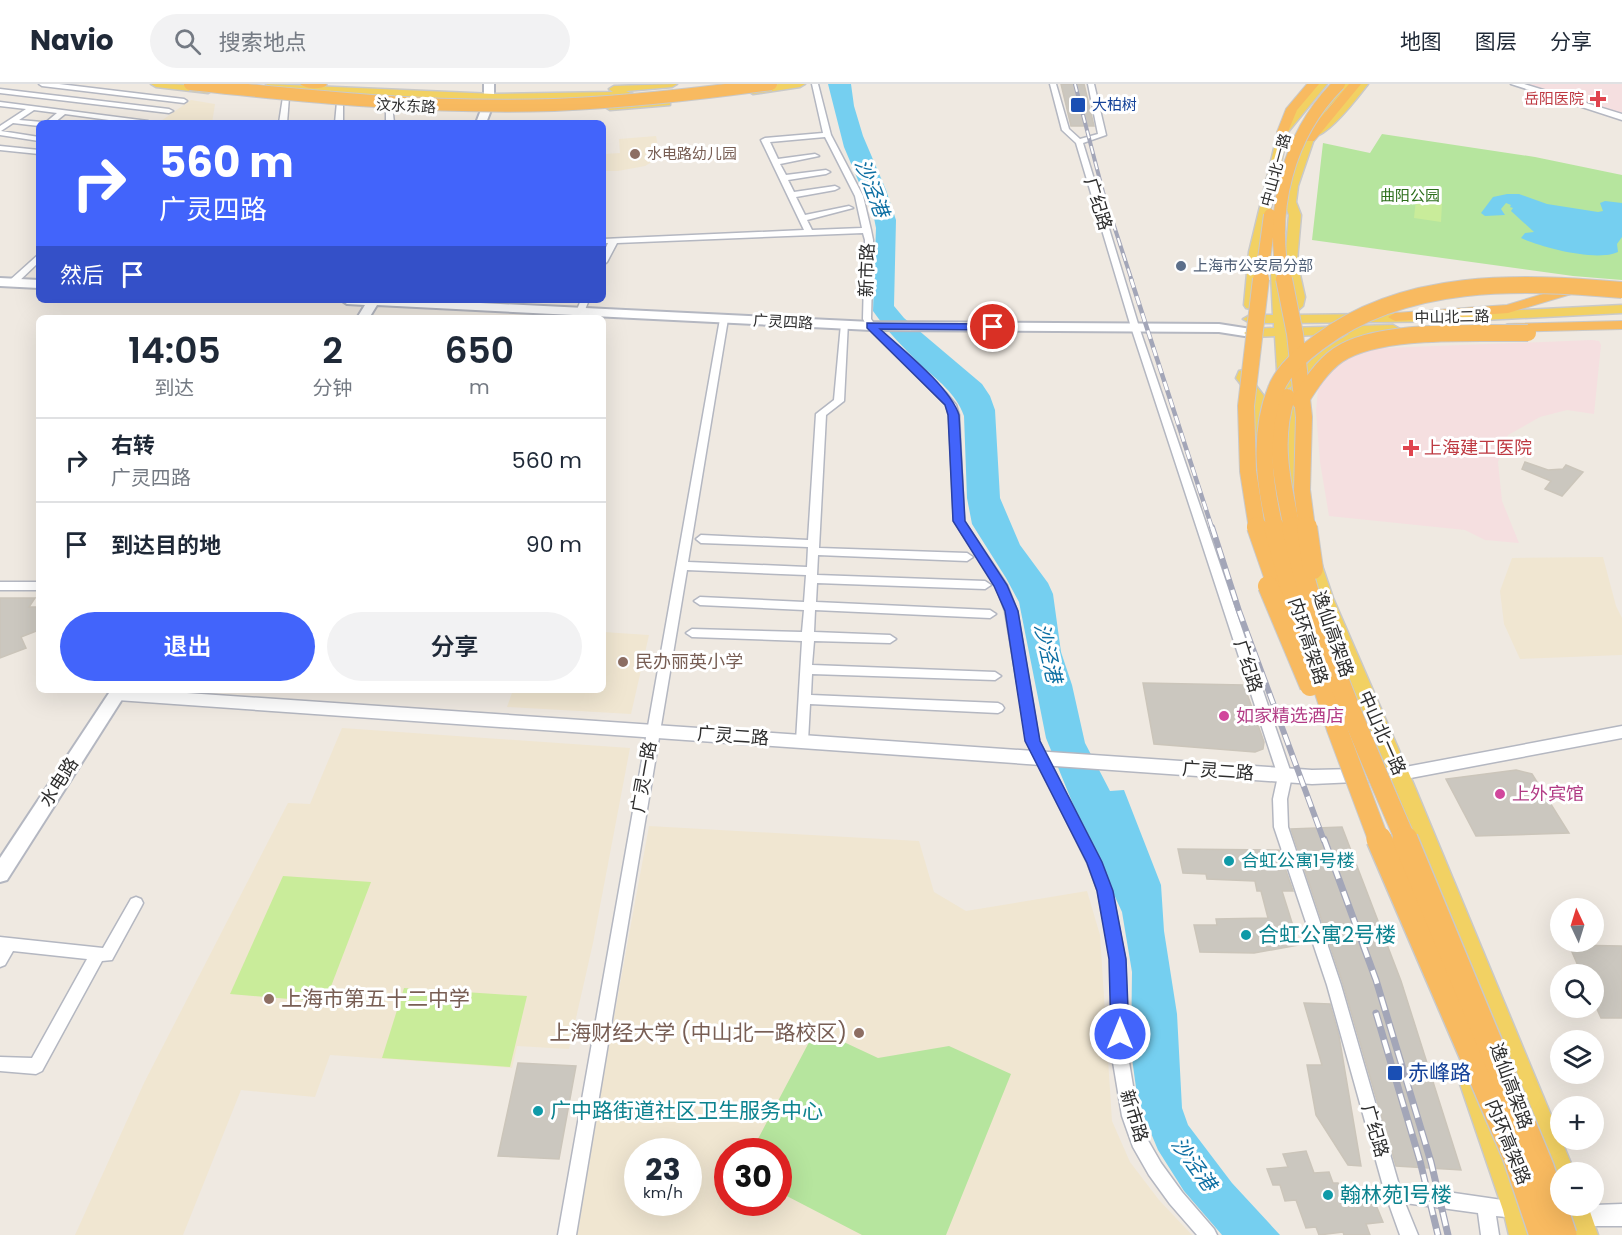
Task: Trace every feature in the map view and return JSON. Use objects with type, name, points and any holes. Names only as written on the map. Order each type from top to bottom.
[{"type":"highway","points":[[190,84],[366,102],[509,106],[642,101],[771,84]]},
{"type":"highway","points":[[306,84],[435,94],[516,96],[602,94],[706,84]]},
{"type":"highway","points":[[1283,133],[1292,109],[1313,84]]},
{"type":"highway","name":"逸仙高架路","points":[[1328,84],[1302,115],[1280,159],[1265,241],[1246,406],[1248,471],[1256,525],[1313,687],[1336,732]]},
{"type":"highway","points":[[1310,138],[1347,85]]},
{"type":"highway","name":"逸仙高架路","points":[[1347,85],[1321,102],[1297,141],[1284,185],[1278,239],[1296,345],[1304,417],[1302,490],[1317,596],[1345,672],[1550,1165]]},
{"type":"highway","points":[[1395,317],[1508,309],[1584,286],[1622,284]]},
{"type":"highway","name":"内环高架路","points":[[1542,1235],[1520,1167],[1367,811],[1336,732],[1293,595],[1271,509],[1265,459],[1266,423],[1277,387],[1296,362],[1336,327],[1369,312],[1424,295],[1487,286],[1551,285],[1622,290]]},
{"type":"highway","name":"内环高架路","points":[[1550,1165],[1337,679],[1293,539],[1279,435],[1282,409],[1293,384],[1326,347],[1349,331],[1391,312],[1432,300],[1461,296],[1539,292],[1622,296]]},
{"type":"highway","points":[[1439,327],[1495,329],[1622,325]]},
{"type":"highway","points":[[1284,469],[1289,431],[1297,407],[1313,380],[1340,354],[1357,346],[1376,341],[1622,329]]},
{"type":"highway","points":[[1243,378],[1239,498],[1249,536],[1347,774],[1367,811]]},
{"type":"main road","name":"汶水东路","points":[[156,84],[286,98],[390,105],[672,84]]},
{"type":"main road","points":[[209,84],[246,94]]},
{"type":"main road","name":"汶水东路","points":[[216,84],[362,98],[585,97],[725,84]]},
{"type":"main road","name":"汶水东路","points":[[271,84],[385,94],[589,102],[676,95],[756,84]]},
{"type":"main road","name":"汶水东路","points":[[361,84],[488,98],[654,104],[800,84]]},
{"type":"main road","points":[[361,84],[385,94]]},
{"type":"main road","points":[[646,93],[672,84]]},
{"type":"main road","points":[[1283,133],[1278,123],[1288,105],[1306,84]]},
{"type":"main road","name":"中山北一路","points":[[1243,378],[1255,252],[1283,133],[1322,84]]},
{"type":"main road","points":[[1310,138],[1334,117],[1363,84]]},
{"type":"main road","points":[[654,104],[676,95]]},
{"type":"main road","points":[[482,120],[488,98]]},
{"type":"main road","name":"中山北一路","points":[[1276,323],[1296,306],[1298,297],[1291,261],[1295,215],[1290,202],[1301,157],[1310,138]]},
{"type":"main road","name":"中山北一路","points":[[1260,232],[1266,277],[1266,299],[1276,323],[1284,469],[1312,568],[1400,774],[1550,1165]]},
{"type":"main road","points":[[6,282],[36,284]]},
{"type":"main road","points":[[1250,323],[1266,299]]},
{"type":"main road","name":"广灵四路","points":[[458,303],[583,306],[724,319],[875,326],[1219,328],[1250,323]]},
{"type":"main road","name":"中山北二路","points":[[1276,323],[1622,309]]},
{"type":"main road","name":"中山北二路","points":[[1276,323],[1364,330],[1622,318]]},
{"type":"main road","points":[[1250,323],[1276,323]]},
{"type":"main road","points":[[1250,323],[1276,323]]},
{"type":"main road","points":[[1284,469],[1294,447],[1296,394],[1302,379],[1325,355],[1364,330]]},
{"type":"main road","points":[[1243,378],[1260,400],[1257,422],[1255,506],[1273,584],[1478,1098],[1516,1210],[1522,1235]]},
{"type":"main road","name":"水电路","points":[[0,874],[118,693]]},
{"type":"street","points":[[42,84],[68,85],[184,100]]},
{"type":"street","name":"新市路","points":[[815,84],[827,135],[859,196],[867,230],[869,240],[865,310],[875,326],[951,405],[954,415],[959,521],[1001,585],[1011,611],[1030,732],[1047,758],[1105,891],[1118,959],[1124,1090],[1139,1141],[1176,1198],[1208,1235]]},
{"type":"street","name":"广纪路","points":[[1053,84],[1066,130],[1079,142],[1135,327],[1285,776],[1280,799],[1281,827],[1334,985],[1393,1193],[1409,1235]]},
{"type":"street","points":[[1079,142],[1102,135],[1091,84]]},
{"type":"street","points":[[1515,84],[1622,117]]},
{"type":"street","points":[[0,129],[68,85]]},
{"type":"street","points":[[1,87],[51,96],[169,111]]},
{"type":"street","points":[[95,116],[129,94]]},
{"type":"street","points":[[283,120],[286,98]]},
{"type":"street","points":[[339,120],[340,102]]},
{"type":"street","points":[[0,104],[114,120]]},
{"type":"street","points":[[390,105],[390,120]]},
{"type":"street","points":[[53,120],[64,112]]},
{"type":"street","points":[[0,120],[36,124]]},
{"type":"street","points":[[11,149],[36,132]]},
{"type":"street","points":[[0,134],[36,138]]},
{"type":"street","points":[[809,233],[765,140],[827,135]]},
{"type":"street","points":[[0,148],[36,153]]},
{"type":"street","points":[[775,162],[815,156]]},
{"type":"street","points":[[783,178],[826,172]]},
{"type":"street","points":[[791,195],[835,188]]},
{"type":"street","points":[[802,218],[849,208]]},
{"type":"street","points":[[608,242],[867,230]]},
{"type":"street","points":[[6,282],[36,258]]},
{"type":"street","name":"广灵一路","points":[[567,1235],[724,319]]},
{"type":"street","points":[[802,741],[821,414],[839,400],[845,324]]},
{"type":"street","points":[[701,539],[967,557]]},
{"type":"street","points":[[681,566],[986,585]]},
{"type":"street","points":[[0,586],[36,586]]},
{"type":"street","points":[[700,601],[990,614]]},
{"type":"street","points":[[692,633],[890,639]]},
{"type":"street","points":[[806,669],[995,675]]},
{"type":"street","name":"广灵二路","points":[[133,693],[1285,776],[1349,777]]},
{"type":"street","points":[[805,699],[998,708]]},
{"type":"street","points":[[1349,777],[1400,774],[1622,732]]},
{"type":"street","points":[[0,960],[5,944],[107,955],[136,903]]},
{"type":"street","points":[[0,1064],[36,1066],[98,954]]},
{"type":"street","points":[[1393,1193],[1516,1210],[1575,1223],[1622,1215]]},
{"type":"street","points":[[1486,1206],[1490,1235]]},
{"type":"shaded area","name":"岳阳医院","points":[[1526,84],[1622,84],[1622,114]]},
{"type":"shaded area","points":[[191,100],[215,104],[212,120],[162,120]]},
{"type":"shaded area","name":"水电路幼儿园","points":[[656,136],[660,157],[645,166],[606,171],[606,154],[620,153],[619,139]]},
{"type":"shaded area","name":"上海建工医院","points":[[1599,341],[1601,345],[1594,414],[1567,410],[1540,417],[1508,435],[1498,462],[1502,501],[1519,543],[1485,540],[1465,530],[1329,516],[1320,462],[1316,411],[1318,389],[1324,372],[1359,349]]},
{"type":"shaded area","points":[[1603,557],[1616,606],[1622,618],[1622,655],[1520,659],[1504,624],[1500,591],[1512,558]]},
{"type":"shaded area","name":"民办丽英小学","points":[[606,632],[649,635],[631,714],[507,707],[512,693],[606,693]]},
{"type":"shaded area","name":"上海市第五十二中学","points":[[342,728],[630,748],[593,943],[569,1049],[517,1046],[512,1068],[330,1055],[315,1097],[241,1090],[183,1235],[75,1235],[144,1083],[288,803],[310,804]]},
{"type":"shaded area","name":"上海财经大学 (中山北一路校区)","points":[[649,826],[919,841],[934,892],[966,911],[1087,891],[1100,935],[1112,1121],[1130,1162],[1159,1200],[1192,1235],[574,1235]]},
{"type":"green space","name":"曲阳公园","points":[[1382,134],[1535,157],[1622,175],[1622,280],[1573,276],[1312,240],[1323,143],[1370,153]]},
{"type":"green space","points":[[1416,199],[1442,203],[1441,222],[1414,218]]},
{"type":"green space","points":[[283,876],[371,882],[325,1002],[230,994]]},
{"type":"green space","points":[[404,988],[527,996],[510,1067],[382,1058]]},
{"type":"green space","points":[[816,1029],[878,1058],[949,1046],[1011,1074],[946,1235],[862,1235],[792,1199],[792,1138],[758,1138]]},
{"type":"water","name":"沙泾港","points":[[828,84],[851,84],[854,106],[863,136],[896,220],[894,306],[904,318],[982,384],[990,396],[995,410],[1000,498],[1020,545],[1048,583],[1053,594],[1061,652],[1072,685],[1085,743],[1110,791],[1124,790],[1161,885],[1164,931],[1177,1014],[1182,1108],[1188,1125],[1232,1183],[1280,1235],[1222,1235],[1184,1191],[1158,1150],[1138,1102],[1131,1051],[1132,972],[1122,912],[1077,814],[1046,738],[1019,602],[972,524],[967,498],[964,416],[961,408],[945,387],[902,345],[873,311],[876,228],[874,218],[844,147]]},
{"type":"water","points":[[1519,194],[1547,204],[1598,212],[1603,211],[1600,203],[1605,201],[1622,203],[1622,237],[1617,244],[1618,252],[1609,255],[1584,255],[1542,246],[1521,238],[1525,233],[1534,232],[1511,211],[1513,208],[1510,207],[1511,205],[1506,203],[1501,209],[1505,215],[1485,216],[1481,213],[1493,197]]},
{"type":"building","name":"大柏树","points":[[1061,84],[1084,84],[1094,126],[1071,126]]},
{"type":"building","points":[[1525,462],[1548,470],[1563,469],[1566,465],[1583,472],[1562,496],[1545,489],[1551,481],[1522,469]]},
{"type":"building","points":[[0,598],[35,598],[29,607],[36,607],[36,631],[21,637],[26,648],[0,658]]},
{"type":"building","name":"如家精选酒店","points":[[1143,683],[1244,685],[1264,742],[1263,749],[1255,752],[1154,744]]},
{"type":"building","name":"上外宾馆","points":[[1516,770],[1532,774],[1569,833],[1476,836],[1446,779]]},
{"type":"building","name":"赤峰路","points":[[1342,827],[1401,981],[1461,1170],[1396,1166],[1343,984],[1291,829]]},
{"type":"building","points":[[1178,849],[1279,850],[1293,891],[1282,891],[1299,945],[1254,953],[1200,952],[1194,925],[1217,925],[1216,919],[1268,918],[1261,891],[1257,891],[1255,881],[1207,879],[1206,874],[1183,873]]},
{"type":"building","points":[[1604,946],[1622,946],[1622,1018],[1604,1018],[1604,964],[1577,964],[1572,952],[1604,952]]},
{"type":"building","points":[[1304,1003],[1330,1004],[1339,1036],[1361,1166],[1348,1165],[1316,1115],[1307,1065],[1322,1065]]},
{"type":"building","name":"广中路街道社区卫生服务中心","points":[[518,1063],[576,1066],[559,1159],[498,1156]]},
{"type":"building","name":"翰林苑1号楼","points":[[1306,1151],[1314,1173],[1329,1172],[1333,1183],[1338,1183],[1341,1191],[1369,1188],[1383,1222],[1366,1224],[1370,1235],[1344,1235],[1343,1232],[1319,1235],[1316,1227],[1306,1228],[1296,1200],[1285,1201],[1280,1185],[1273,1185],[1267,1169],[1288,1167],[1283,1154]]},
{"type":"railway","points":[[1075,84],[1103,192],[1132,281]]},
{"type":"railway","points":[[1131,279],[1212,528]]},
{"type":"railway","points":[[1212,527],[1239,611],[1324,841]]},
{"type":"railway","points":[[1324,839],[1376,980],[1431,1162],[1448,1235]]},
{"type":"railway","points":[[1376,1013],[1420,1161],[1438,1235]]},
{"type":"place","name":"岳阳医院","points":[[1598,99]]},
{"type":"place","name":"大柏树","points":[[1078,105]]},
{"type":"place","name":"水电路幼儿园","points":[[635,154]]},
{"type":"place","name":"上海市公安局分部","points":[[1181,266]]},
{"type":"place","name":"上海建工医院","points":[[1411,448]]},
{"type":"place","name":"民办丽英小学","points":[[623,662]]},
{"type":"place","name":"如家精选酒店","points":[[1224,716]]},
{"type":"place","name":"上外宾馆","points":[[1500,794]]},
{"type":"place","name":"合虹公寓1号楼","points":[[1229,861]]},
{"type":"place","name":"合虹公寓2号楼","points":[[1246,935]]},
{"type":"place","name":"上海市第五十二中学","points":[[269,999]]},
{"type":"place","name":"上海财经大学 (中山北一路校区)","points":[[859,1033]]},
{"type":"place","name":"赤峰路","points":[[1395,1073]]},
{"type":"place","name":"广中路街道社区卫生服务中心","points":[[538,1111]]},
{"type":"place","name":"翰林苑1号楼","points":[[1328,1195]]},
{"type":"route","points":[[993,327],[871,326],[951,405],[954,415],[959,521],[1001,585],[1011,611],[1030,732],[1035,748],[1094,862],[1105,891],[1118,959],[1120,1034]]}]
